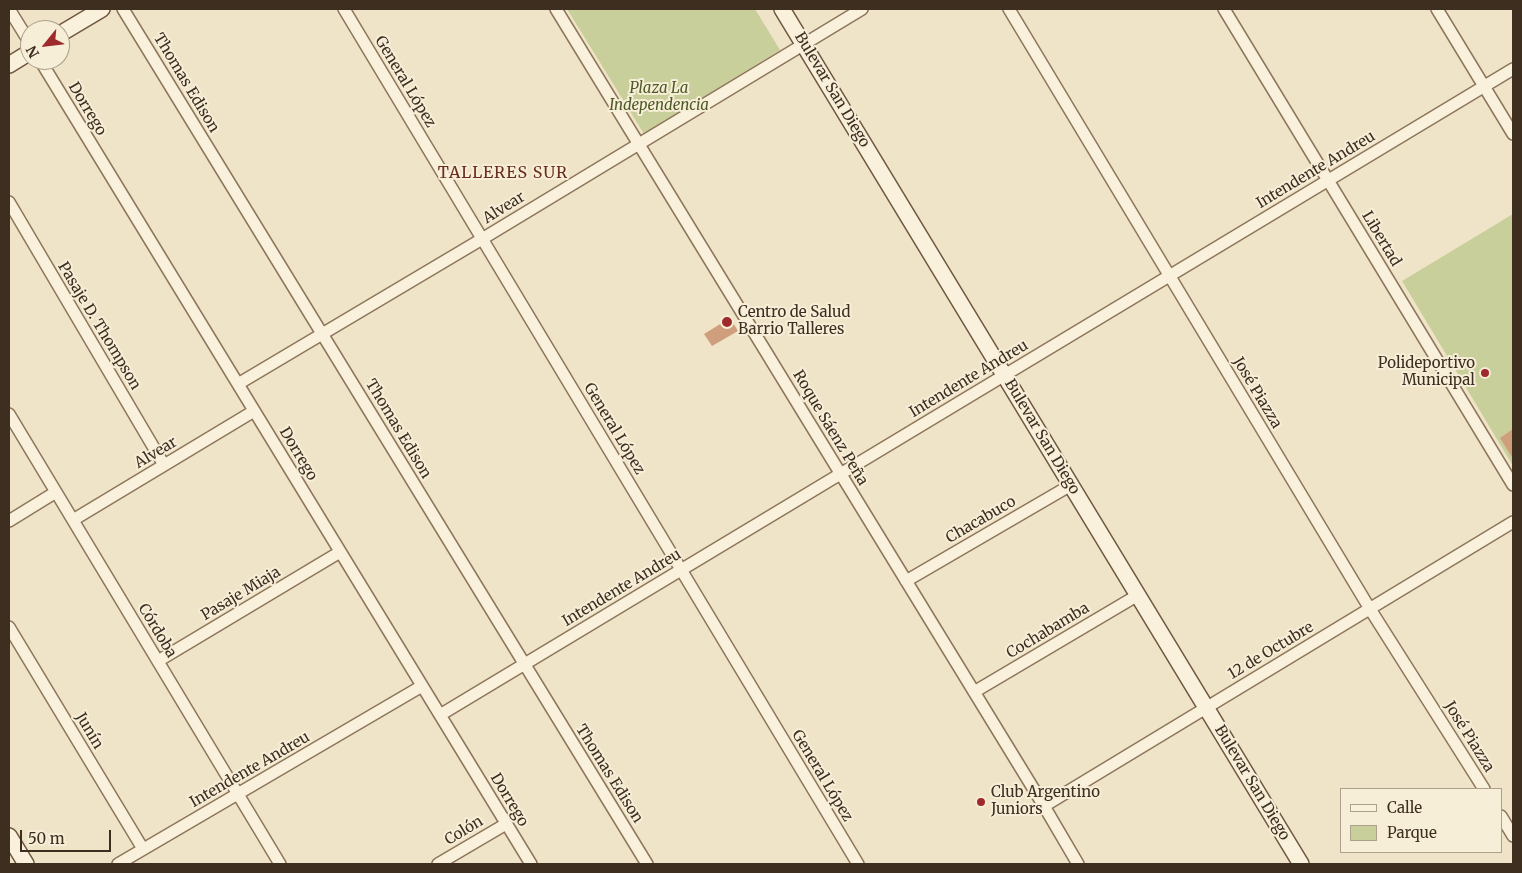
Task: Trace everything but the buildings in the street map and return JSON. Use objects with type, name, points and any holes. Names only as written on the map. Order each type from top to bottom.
[{"type":"street","points":[[9,9],[20,27]]},
{"type":"street","points":[[70,28],[102,9]]},
{"type":"street","name":"Thomas Edison","points":[[123,9],[647,864]]},
{"type":"street","name":"General López","points":[[344,9],[858,864]]},
{"type":"street","name":"Roque Sáenz Peña","points":[[556,9],[1078,864]]},
{"type":"street","name":"Bulevar San Diego","points":[[782,9],[1301,864]]},
{"type":"street","name":"Alvear","points":[[238,384],[323,335],[862,9]]},
{"type":"street","name":"José Piazza","points":[[1008,9],[1370,608],[1483,788]]},
{"type":"street","name":"Libertad","points":[[1224,9],[1513,485]]},
{"type":"street","points":[[1437,9],[1513,134]]},
{"type":"street","points":[[9,65],[20,58]]},
{"type":"street","name":"Intendente Andreu","points":[[440,715],[1513,68]]},
{"type":"street","name":"Dorrego","points":[[46,70],[531,864]]},
{"type":"street","name":"Pasaje D. Thompson","points":[[9,202],[164,465]]},
{"type":"street","name":"Alvear","points":[[73,520],[254,411]]},
{"type":"street","name":"Córdoba","points":[[9,414],[280,864]]},
{"type":"street","name":"Chacabuco","points":[[906,581],[1071,485]]},
{"type":"street","points":[[9,521],[56,492]]},
{"type":"street","name":"12 de Octubre","points":[[1044,806],[1513,522]]},
{"type":"street","name":"Pasaje Miaja","points":[[158,661],[340,552]]},
{"type":"street","name":"Cochabamba","points":[[974,692],[1138,595]]},
{"type":"street","name":"Junín","points":[[9,627],[143,849]]},
{"type":"street","name":"Intendente Andreu","points":[[118,864],[422,686]]},
{"type":"street","points":[[1502,818],[1513,836]]},
{"type":"street","name":"Colón","points":[[438,864],[506,824]]},
{"type":"street","points":[[9,836],[26,864]]},
{"type":"green space","name":"Plaza La Independencia","points":[[567,9],[755,9],[780,50],[644,134]]},
{"type":"green space","name":"Polideportivo Municipal","points":[[1513,214],[1513,466],[1402,281]]},
{"type":"place","name":"Centro de Salud Barrio Talleres","points":[[727,322]]},
{"type":"place","name":"Polideportivo Municipal","points":[[1485,373]]},
{"type":"place","name":"Club Argentino Juniors","points":[[981,802]]},
{"type":"district","name":"TALLERES SUR","points":[[503,173]]}]
